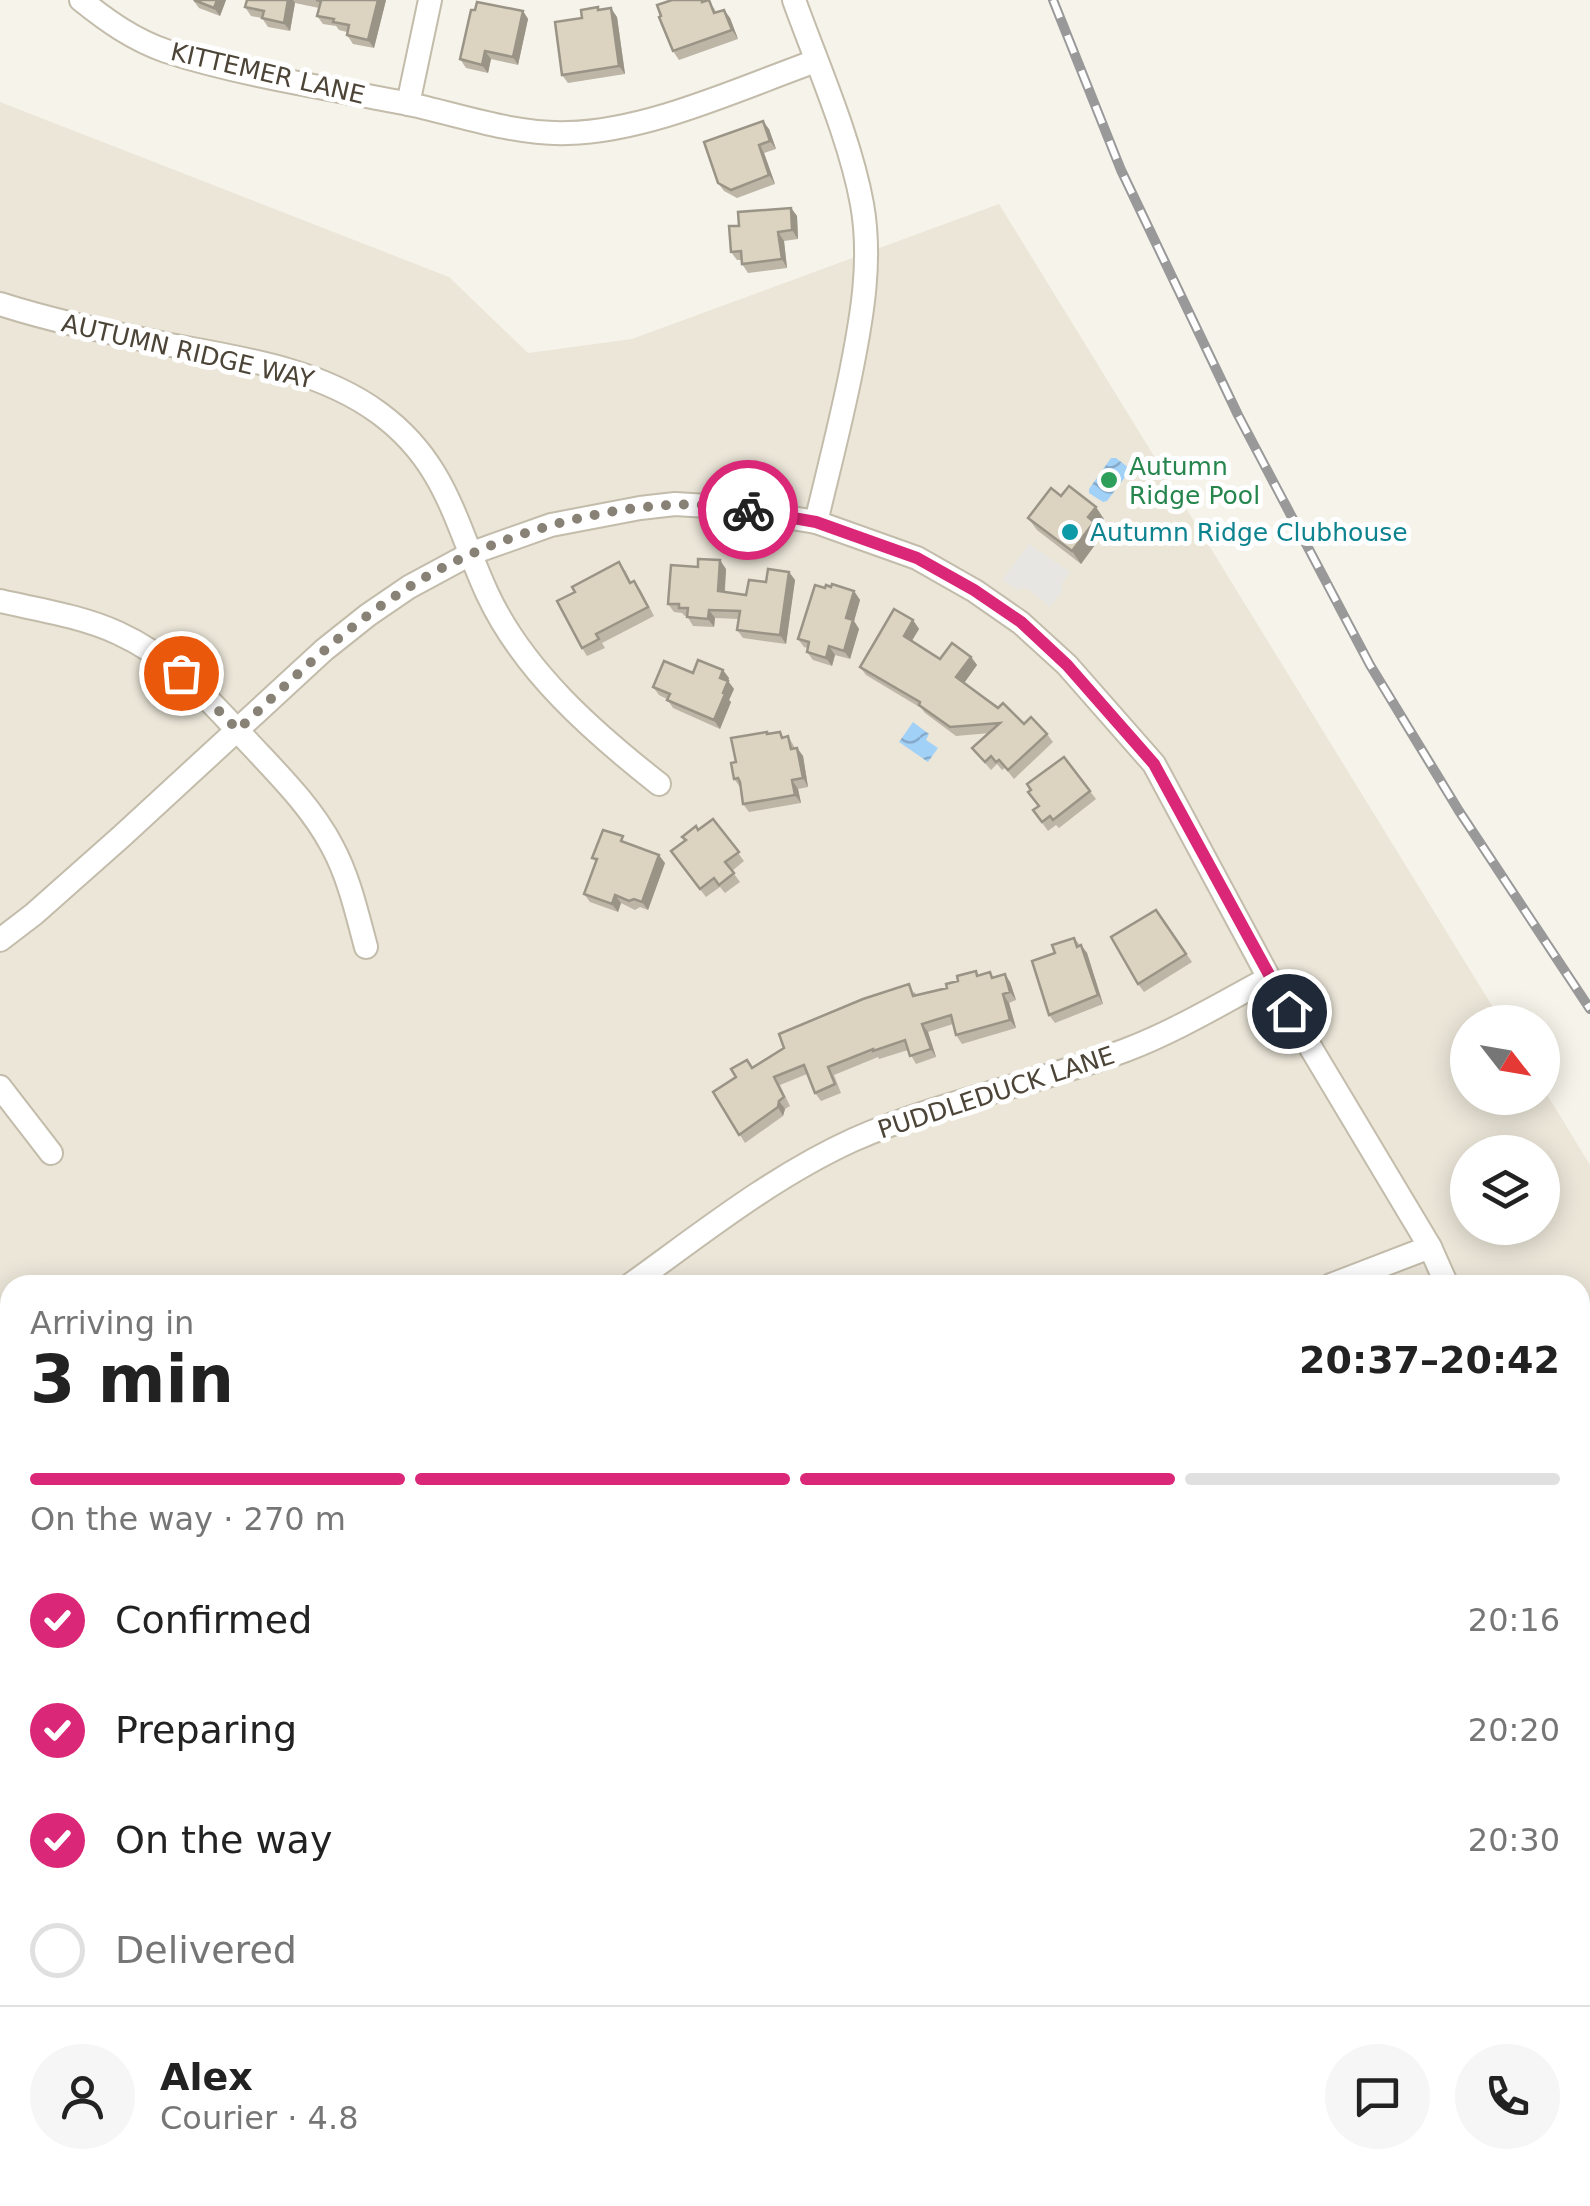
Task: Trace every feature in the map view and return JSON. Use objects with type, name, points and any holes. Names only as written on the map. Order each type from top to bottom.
[{"type":"street","name":"KITTEMER LANE","points":[[82,0],[108,21],[164,50],[503,126],[568,133],[642,122],[816,61]]},
{"type":"street","points":[[408,104],[430,0]]},
{"type":"street","points":[[794,0],[854,166],[863,207],[866,252],[863,313],[816,522]]},
{"type":"street","name":"AUTUMN RIDGE WAY","points":[[0,304],[69,324],[281,368],[329,384],[378,412],[418,449],[435,473],[488,594],[524,654],[566,703],[659,784]]},
{"type":"street","points":[[0,940],[122,836],[324,650],[409,587],[472,553],[551,525],[675,504],[724,507],[816,522],[917,558],[1021,622],[1067,665],[1154,764],[1269,978],[1430,1246],[1443,1275]]},
{"type":"street","points":[[0,601],[116,632],[152,651],[181,673],[313,815],[334,848],[366,947]]},
{"type":"street","name":"PUDDLEDUCK LANE","points":[[644,1275],[764,1190],[848,1142],[940,1106],[1128,1049],[1269,978]]},
{"type":"street","points":[[0,1088],[51,1154]]},
{"type":"street","points":[[1356,1275],[1430,1246]]},
{"type":"shaded area","points":[[0,102],[449,277],[528,353],[632,339],[999,204],[1492,1005],[1450,1005],[1450,1115],[1559,1115],[1590,1165],[1590,1275],[0,1275]]},
{"type":"shaded area","points":[[1029,544],[1070,572],[1050,607],[1027,588],[1019,591],[1002,580]]},
{"type":"water","name":"Autumn Ridge Pool","points":[[1111,458],[1129,468],[1129,472],[1103,502],[1089,489]]},
{"type":"water","points":[[913,722],[929,734],[926,740],[938,748],[928,762],[899,742]]},
{"type":"building","points":[[194,0],[217,0],[214,8]]},
{"type":"building","points":[[247,0],[288,0],[284,23],[262,18],[264,11],[245,7]]},
{"type":"building","points":[[316,0],[378,0],[368,40],[347,35],[349,25],[317,16],[321,1]]},
{"type":"building","points":[[672,0],[709,0],[714,13],[724,10],[732,30],[673,51],[657,5]]},
{"type":"building","points":[[477,2],[523,11],[513,57],[485,51],[482,65],[460,59],[471,10],[475,10]]},
{"type":"building","points":[[611,8],[619,66],[562,75],[555,22],[582,18],[581,10]]},
{"type":"building","points":[[763,121],[770,141],[759,145],[769,175],[731,190],[718,183],[704,142]]},
{"type":"building","points":[[791,208],[792,230],[778,232],[782,259],[742,264],[741,251],[731,252],[729,226],[739,226],[738,212]]},
{"type":"building","name":"Autumn Ridge Clubhouse","points":[[1069,486],[1096,507],[1088,517],[1094,522],[1072,551],[1028,518],[1051,488],[1061,496]]},
{"type":"building","points":[[698,559],[720,560],[718,591],[746,595],[749,580],[766,582],[768,569],[789,572],[780,635],[737,630],[740,611],[709,610],[708,619],[687,617],[688,608],[668,604],[671,565],[698,567]]},
{"type":"building","points":[[619,562],[648,607],[596,634],[599,639],[582,648],[557,601],[575,592],[572,587]]},
{"type":"building","points":[[832,584],[854,591],[846,618],[853,620],[844,651],[829,646],[826,658],[807,652],[809,642],[798,639],[815,585],[825,588]]},
{"type":"building","points":[[894,609],[913,620],[904,636],[940,659],[952,643],[971,657],[956,677],[998,708],[1003,703],[1024,724],[1031,717],[1047,734],[1008,770],[991,756],[985,762],[972,748],[1000,723],[950,727],[920,702],[860,667]]},
{"type":"building","points":[[698,660],[723,670],[720,678],[728,681],[714,720],[667,700],[670,694],[653,687],[664,661],[693,673]]},
{"type":"building","points":[[780,732],[782,738],[788,736],[791,749],[797,748],[803,778],[792,780],[795,795],[743,804],[740,782],[734,779],[731,763],[736,762],[731,738]]},
{"type":"building","points":[[1064,757],[1090,791],[1053,820],[1050,816],[1042,822],[1033,810],[1039,806],[1027,784]]},
{"type":"building","points":[[713,819],[739,852],[725,862],[734,873],[719,885],[714,878],[700,889],[671,851],[696,826],[698,830]]},
{"type":"building","points":[[603,830],[659,855],[642,902],[615,895],[612,904],[584,894]]},
{"type":"building","points":[[1156,910],[1186,954],[1138,984],[1111,937]]},
{"type":"building","points":[[1074,938],[1077,947],[1081,945],[1098,995],[1049,1015],[1032,961],[1055,953],[1052,945]]},
{"type":"building","points":[[976,971],[977,976],[990,972],[992,978],[1005,974],[1010,992],[1003,994],[1010,1020],[956,1035],[951,1015],[922,1024],[931,1049],[910,1056],[905,1040],[873,1049],[828,1067],[835,1084],[815,1093],[804,1065],[774,1077],[784,1097],[778,1107],[739,1135],[713,1092],[736,1077],[731,1069],[747,1060],[752,1068],[784,1048],[779,1034],[909,984],[913,996],[947,988],[946,984],[958,981],[957,976]]},
{"type":"railway","points":[[1053,0],[1121,170],[1238,415],[1370,665],[1459,811],[1590,1009]]},
{"type":"way so far","points":[[181,673],[238,730],[368,615],[409,587],[472,553],[551,525],[640,508],[675,504],[748,510]]},
{"type":"place","name":"Autumn Ridge Pool","points":[[1109,480]]},
{"type":"place","name":"Autumn Ridge Clubhouse","points":[[1070,532]]},
{"type":"route","points":[[748,510],[816,522],[883,544],[949,575],[1021,622],[1067,665],[1154,764],[1289,1011]]}]
